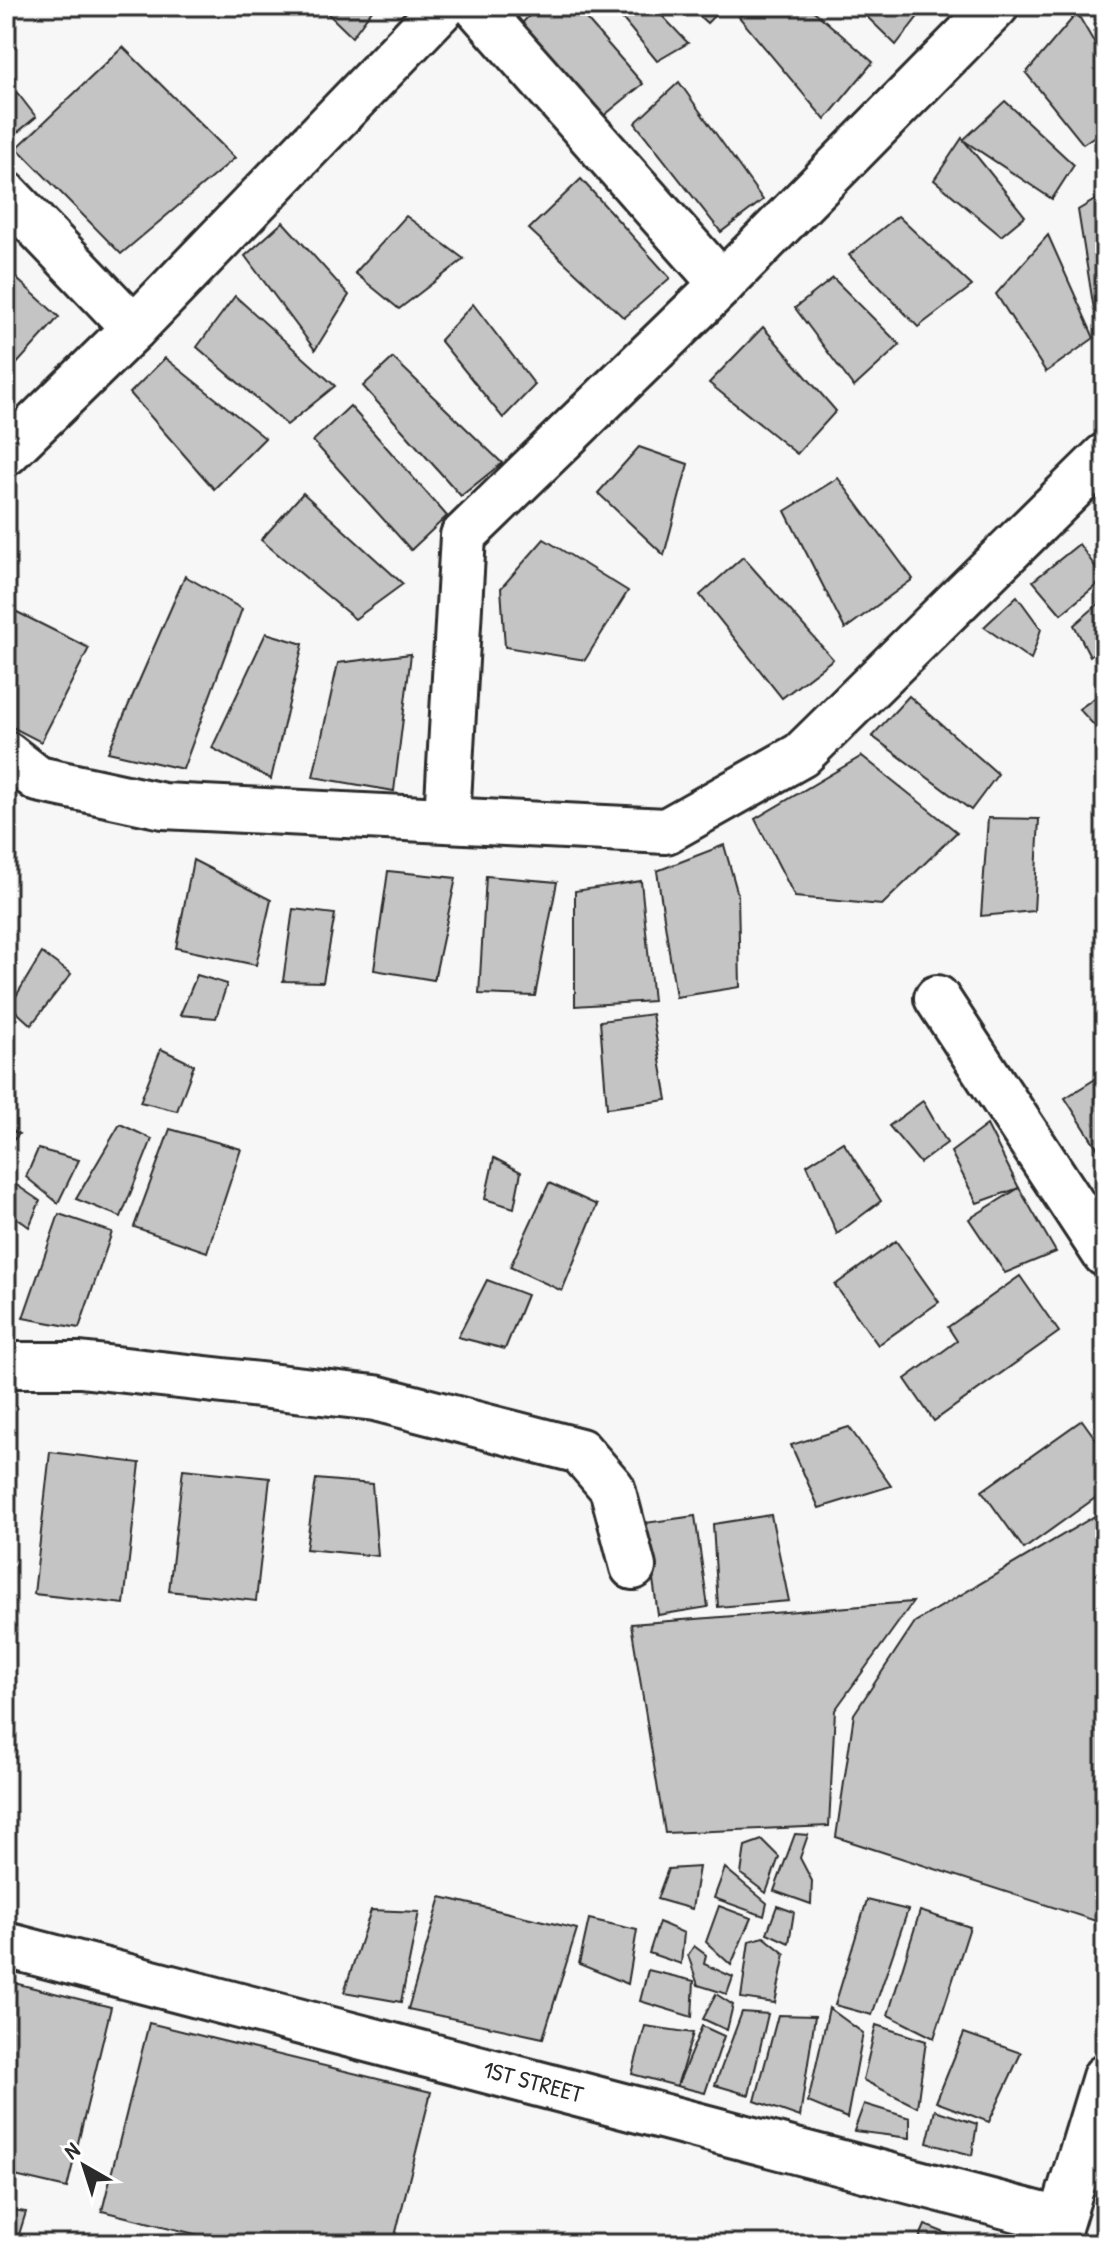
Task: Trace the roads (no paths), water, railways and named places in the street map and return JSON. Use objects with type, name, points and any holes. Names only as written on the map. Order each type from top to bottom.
[{"type":"street","points":[[6,453],[134,328],[444,6]]},
{"type":"street","points":[[476,6],[722,284]]},
{"type":"street","points":[[447,819],[463,536],[722,284],[996,6]]},
{"type":"street","points":[[6,194],[134,328]]},
{"type":"street","points":[[6,754],[38,779],[163,806],[666,831],[801,755],[1105,456]]},
{"type":"street","points":[[937,998],[1105,1254]]},
{"type":"street","points":[[6,1365],[80,1365],[375,1398],[580,1451],[612,1488],[633,1567]]},
{"type":"street","name":"1ST STREET","points":[[6,1945],[1057,2232]]},
{"type":"street","points":[[1057,2232],[1105,2077]]}]
